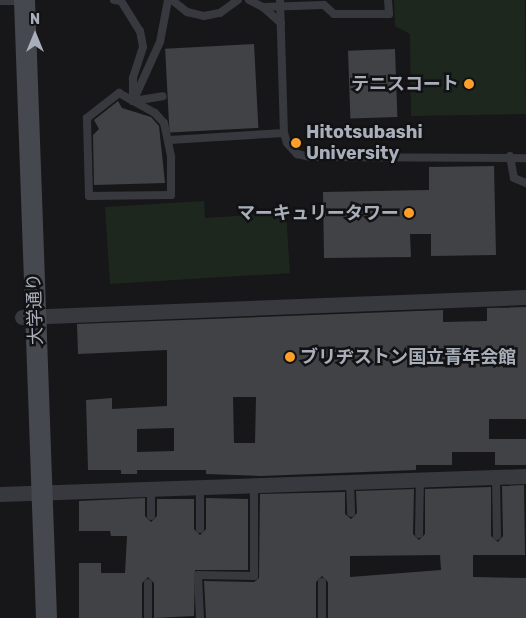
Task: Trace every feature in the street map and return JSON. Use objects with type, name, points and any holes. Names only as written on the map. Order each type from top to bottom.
[{"type":"main road","name":"大学通り","points":[[14,1],[29,317],[35,494],[33,618]]},
{"type":"main road","name":"大学通り","points":[[35,494],[46,618]]},
{"type":"street","points":[[29,317],[526,297]]},
{"type":"street","points":[[0,494],[526,476]]},
{"type":"lane","points":[[114,0],[121,1],[140,31],[143,47],[133,78],[133,101]]},
{"type":"lane","points":[[133,101],[160,42],[168,0]]},
{"type":"lane","points":[[172,0],[187,12],[204,16],[220,13],[238,0]]},
{"type":"lane","points":[[249,0],[263,6],[281,23]]},
{"type":"lane","points":[[263,6],[280,3],[324,6],[334,14],[389,14],[388,0]]},
{"type":"lane","points":[[280,3],[284,133],[291,149],[310,157],[510,156],[526,158]]},
{"type":"lane","points":[[119,93],[133,101],[155,113],[164,123],[169,140],[171,195],[89,196],[88,118],[119,93]]},
{"type":"lane","points":[[133,101],[163,96]]},
{"type":"lane","points":[[169,140],[284,133]]},
{"type":"lane","points":[[510,156],[514,178],[526,183]]},
{"type":"lane","points":[[496,478],[497,536]]},
{"type":"lane","points":[[419,534],[420,479]]},
{"type":"lane","points":[[350,482],[351,513]]},
{"type":"lane","points":[[200,618],[198,575],[254,576],[254,486]]},
{"type":"lane","points":[[200,488],[200,529]]},
{"type":"lane","points":[[151,489],[151,516]]},
{"type":"lane","points":[[322,582],[322,618]]},
{"type":"lane","points":[[148,583],[148,618]]},
{"type":"shaded area","name":"テニスコート","points":[[394,0],[525,0],[526,114],[411,116],[410,34],[395,26]]},
{"type":"shaded area","points":[[204,201],[205,218],[286,213],[290,273],[110,284],[105,207]]},
{"type":"building","points":[[254,44],[258,128],[170,133],[165,49]]},
{"type":"building","points":[[395,49],[397,117],[350,119],[348,51]]},
{"type":"building","points":[[118,101],[122,108],[151,117],[159,126],[165,183],[94,185],[93,135],[99,129],[94,120]]},
{"type":"building","name":"マーキュリータワー","points":[[494,166],[496,255],[431,256],[431,234],[410,234],[411,257],[324,258],[323,192],[429,190],[429,167]]},
{"type":"building","points":[[526,307],[526,419],[489,419],[489,439],[526,439],[526,465],[495,465],[495,452],[452,452],[452,465],[416,465],[416,470],[261,476],[206,474],[206,470],[137,470],[137,474],[121,474],[121,470],[88,470],[86,400],[112,398],[112,409],[167,406],[167,350],[78,354],[77,324],[443,310],[443,322],[487,321],[487,308]],"holes":[[[233,397],[256,397],[255,443],[234,443]],[[174,428],[174,451],[137,452],[137,429]]]},
{"type":"building","points":[[524,485],[525,555],[473,555],[473,577],[526,578],[526,618],[328,618],[328,582],[322,576],[316,582],[316,618],[206,618],[204,581],[254,582],[259,578],[260,494],[345,492],[345,514],[351,519],[357,513],[356,491],[414,489],[413,534],[419,540],[425,534],[425,489],[491,487],[491,536],[498,542],[503,536],[502,486]],"holes":[[[440,555],[441,570],[350,577],[350,556]]]},
{"type":"building","points":[[145,498],[145,516],[151,522],[157,516],[157,499],[194,499],[194,529],[200,535],[206,529],[206,498],[248,499],[248,570],[195,570],[194,616],[154,618],[154,583],[148,577],[142,583],[142,618],[79,618],[79,563],[101,563],[101,573],[125,573],[127,536],[111,536],[110,531],[79,531],[79,501]]},
{"type":"place","name":"テニスコート","points":[[469,84]]},
{"type":"place","name":"Hitotsubashi University","points":[[296,143]]},
{"type":"place","name":"マーキュリータワー","points":[[409,213]]},
{"type":"place","name":"ブリヂストン国立青年会館","points":[[290,357]]}]
